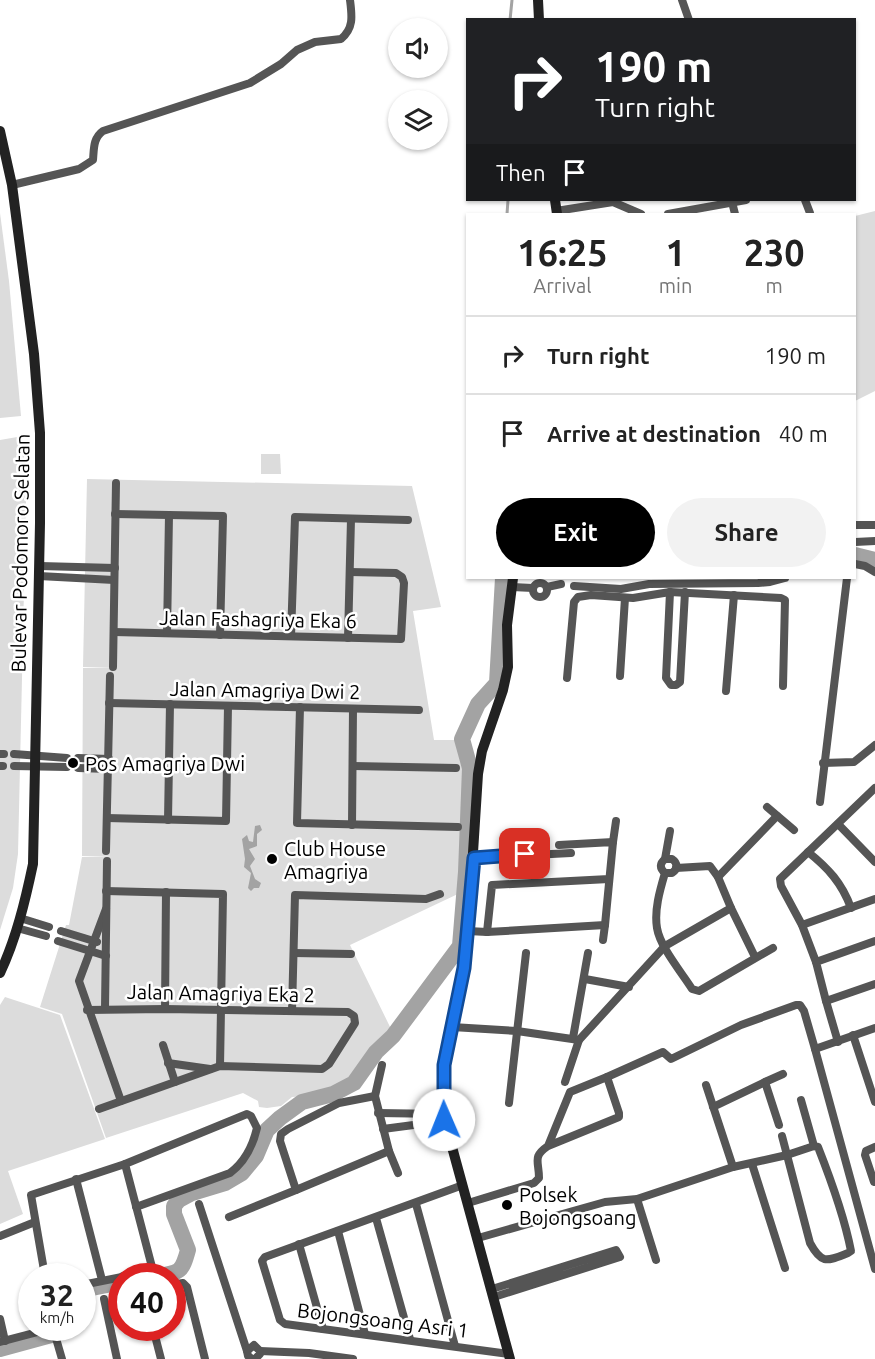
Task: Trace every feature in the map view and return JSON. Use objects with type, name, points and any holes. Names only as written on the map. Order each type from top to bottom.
[{"type":"street","points":[[12,184],[80,169],[93,160],[97,135],[103,131],[250,83],[306,46],[315,42],[341,39],[350,30],[352,20],[350,0]]},
{"type":"street","points":[[538,0],[539,18]]},
{"type":"street","points":[[688,18],[683,1],[693,0]]},
{"type":"street","name":"Bulevar Podomoro Selatan","points":[[0,131],[12,184],[37,386],[41,462],[33,864],[19,922],[0,974]]},
{"type":"street","points":[[673,213],[739,201]]},
{"type":"street","points":[[805,201],[810,213]]},
{"type":"street","points":[[556,208],[613,202],[639,213]]},
{"type":"street","points":[[732,202],[735,213]]},
{"type":"street","points":[[113,667],[116,483]]},
{"type":"street","points":[[115,514],[223,516],[220,635]]},
{"type":"street","points":[[167,633],[169,515]]},
{"type":"street","points":[[291,636],[295,517],[408,520]]},
{"type":"street","points":[[348,638],[351,519]]},
{"type":"street","points":[[856,525],[875,525]]},
{"type":"street","points":[[856,542],[875,541]]},
{"type":"street","points":[[856,564],[866,566],[875,572]]},
{"type":"street","points":[[39,571],[115,568]]},
{"type":"street","points":[[39,571],[114,580]]},
{"type":"street","name":"Jalan Fashagriya Eka 6","points":[[114,632],[401,639],[404,583],[402,577],[396,573],[350,572]]},
{"type":"street","points":[[567,678],[574,602],[578,597],[591,595],[625,598],[781,579]]},
{"type":"street","points":[[820,801],[847,579]]},
{"type":"street","points":[[510,1356],[444,1117],[444,1065],[464,968],[474,858],[478,774],[482,752],[506,679],[507,625],[513,582],[533,588],[539,582],[547,587],[561,584]]},
{"type":"street","points":[[574,586],[621,589],[649,584],[678,590],[781,598],[785,600],[783,686]]},
{"type":"street","points":[[678,590],[680,682],[670,685],[666,678],[678,590]]},
{"type":"street","points":[[726,691],[734,595]]},
{"type":"street","points":[[620,676],[625,598]]},
{"type":"street","points":[[106,851],[110,676]]},
{"type":"street","name":"Jalan Amagriya Dwi 2","points":[[109,703],[419,710]]},
{"type":"street","points":[[168,820],[170,704]]},
{"type":"street","points":[[107,818],[226,821],[228,706]]},
{"type":"street","points":[[300,707],[297,823],[458,827]]},
{"type":"street","points":[[352,825],[353,709]]},
{"type":"street","points":[[823,763],[854,762],[875,745]]},
{"type":"street","points":[[14,754],[68,758]]},
{"type":"street","points":[[78,758],[109,759]]},
{"type":"street","points":[[14,766],[67,767]]},
{"type":"street","points":[[353,766],[456,768]]},
{"type":"street","points":[[78,768],[108,769]]},
{"type":"street","points":[[838,1042],[816,962],[802,925],[781,886],[780,879],[875,788]]},
{"type":"street","points":[[767,807],[794,830]]},
{"type":"street","points":[[718,877],[777,816]]},
{"type":"street","points":[[603,940],[616,821]]},
{"type":"street","points":[[838,824],[875,862]]},
{"type":"street","points":[[670,831],[661,867],[665,873],[657,916],[657,929],[665,946],[694,991],[699,991],[773,948]]},
{"type":"street","points":[[559,845],[613,842]]},
{"type":"street","points":[[808,852],[834,876],[851,908]]},
{"type":"street","points":[[474,858],[571,853]]},
{"type":"street","points":[[665,858],[675,861],[676,868],[672,873],[665,873]]},
{"type":"street","points":[[105,1008],[107,861]]},
{"type":"street","points":[[676,868],[710,866],[718,877],[755,957]]},
{"type":"street","points":[[487,932],[492,885],[609,879]]},
{"type":"street","points":[[99,1109],[220,1066],[223,894],[106,891]]},
{"type":"street","points":[[165,1008],[166,892]]},
{"type":"street","points":[[292,1011],[295,895],[426,899],[440,894]]},
{"type":"street","points":[[802,925],[875,899]]},
{"type":"street","points":[[576,1039],[629,987],[665,946],[731,908]]},
{"type":"street","points":[[106,909],[79,981],[87,1010],[121,1101]]},
{"type":"street","points":[[19,922],[49,927]]},
{"type":"street","points":[[19,922],[46,936]]},
{"type":"street","points":[[468,931],[487,932],[605,925]]},
{"type":"street","points":[[61,931],[106,945]]},
{"type":"street","points":[[58,941],[106,956]]},
{"type":"street","points":[[816,962],[875,941]]},
{"type":"street","points":[[565,1082],[576,1039],[588,952]]},
{"type":"street","points":[[294,953],[351,954]]},
{"type":"street","points":[[509,1103],[526,953]]},
{"type":"street","points":[[585,979],[629,987]]},
{"type":"street","points":[[826,1001],[875,984]]},
{"type":"street","points":[[548,1146],[570,1092],[663,1052],[671,1059],[741,1025],[800,1005],[804,1011],[815,1049],[875,1269]]},
{"type":"street","name":"Jalan Amagriya Eka 2","points":[[87,1010],[165,1008],[348,1012],[354,1016],[355,1023],[329,1064],[322,1069],[220,1066]]},
{"type":"street","points":[[452,1027],[517,1031],[576,1039]]},
{"type":"street","points":[[815,1049],[875,1028]]},
{"type":"street","points":[[854,1035],[874,1098]]},
{"type":"street","points":[[163,1045],[175,1082]]},
{"type":"street","points":[[168,1063],[211,1069]]},
{"type":"street","points":[[382,1065],[375,1096],[389,1151],[398,1173]]},
{"type":"street","points":[[713,1107],[783,1074]]},
{"type":"street","points":[[468,1203],[534,1183],[539,1178],[538,1154],[548,1146],[619,1117],[607,1077]]},
{"type":"street","points":[[765,1082],[779,1125]]},
{"type":"street","points":[[706,1085],[733,1167]]},
{"type":"street","points":[[296,1190],[280,1141],[281,1134],[339,1103],[375,1096]]},
{"type":"street","points":[[782,1136],[810,1243],[817,1256],[821,1259],[836,1258],[850,1251],[848,1237],[818,1147],[814,1146],[801,1100]]},
{"type":"street","points":[[378,1113],[444,1117]]},
{"type":"street","points":[[43,1263],[31,1195],[125,1164],[247,1114],[251,1116],[257,1128],[255,1138],[239,1167],[230,1173],[136,1208]]},
{"type":"street","points":[[383,1129],[444,1117]]},
{"type":"street","points":[[478,1238],[606,1202],[637,1199],[733,1167],[788,1155],[814,1146]]},
{"type":"street","points":[[874,1182],[865,1155],[866,1151],[875,1147]]},
{"type":"street","points":[[229,1217],[389,1151]]},
{"type":"street","points":[[125,1164],[151,1263]]},
{"type":"street","points":[[752,1164],[785,1268]]},
{"type":"street","points":[[76,1179],[102,1280]]},
{"type":"street","name":"Bojongsoang Asri 1","points":[[463,1185],[265,1257],[262,1261],[281,1323],[455,1346],[510,1356]]},
{"type":"street","points":[[637,1199],[656,1260]]},
{"type":"street","points":[[199,1204],[249,1357]]},
{"type":"street","points":[[416,1204],[455,1346]]},
{"type":"street","points":[[376,1218],[410,1340]]},
{"type":"street","points":[[0,1236],[35,1222]]},
{"type":"street","points":[[338,1231],[364,1334]]},
{"type":"street","points":[[300,1244],[323,1329]]},
{"type":"street","points":[[617,1250],[620,1257],[493,1293],[617,1250]]},
{"type":"street","points":[[96,1281],[108,1279]]},
{"type":"street","points":[[186,1287],[205,1359]]},
{"type":"street","points":[[104,1299],[117,1359]]},
{"type":"street","points":[[0,1319],[2,1342],[18,1338]]},
{"type":"street","points":[[57,1341],[62,1359]]},
{"type":"street","points":[[156,1341],[161,1359]]},
{"type":"street","points":[[249,1357],[254,1346],[260,1351],[354,1359]]},
{"type":"street","points":[[249,1357],[260,1354],[260,1351]]},
{"type":"shaded area","points":[[875,211],[875,391],[856,400],[856,216]]},
{"type":"shaded area","points":[[0,213],[9,281],[21,416],[0,418]]},
{"type":"shaded area","points":[[23,436],[26,502],[18,854],[13,888],[0,930],[0,440]]},
{"type":"shaded area","points":[[261,454],[280,454],[281,474],[261,474]]},
{"type":"shaded area","points":[[87,479],[412,486],[441,607],[413,611],[434,740],[458,740],[467,759],[460,893],[350,945],[393,1033],[375,1047],[349,1087],[318,1095],[292,1097],[281,1106],[267,1108],[259,1107],[258,1101],[243,1093],[106,1138],[62,1014],[40,1007],[66,925],[69,925],[82,857],[112,856],[82,856],[83,668],[115,667],[83,667]]},
{"type":"shaded area","points":[[260,825],[262,830],[257,834],[257,846],[249,849],[255,859],[250,866],[255,879],[261,883],[259,888],[251,891],[248,888],[251,873],[244,867],[242,839],[247,835],[249,841],[253,842],[255,826]]},
{"type":"shaded area","points":[[5,997],[60,1015],[105,1139],[8,1171],[23,1214],[0,1224],[0,1005]]},
{"type":"waterway","points":[[510,18],[512,0]]},
{"type":"waterway","points":[[507,213],[508,201]]},
{"type":"waterway","points":[[856,555],[875,560]]},
{"type":"waterway","points":[[184,1263],[188,1250],[174,1214],[174,1206],[179,1200],[192,1193],[225,1183],[242,1173],[256,1156],[267,1130],[302,1102],[333,1094],[354,1083],[376,1052],[393,1036],[460,946],[466,872],[470,768],[462,739],[478,704],[497,683],[503,579]]},
{"type":"waterway","points":[[96,1287],[108,1285]]},
{"type":"waterway","points":[[0,1349],[29,1341]]},
{"type":"place","name":"Pos Amagriya Dwi","points":[[73,763]]},
{"type":"place","name":"Club House Amagriya","points":[[272,859]]},
{"type":"place","name":"Polsek Bojongsoang","points":[[507,1205]]},
{"type":"route","points":[[444,1120],[444,1065],[464,968],[470,880],[474,858],[525,854]]}]
